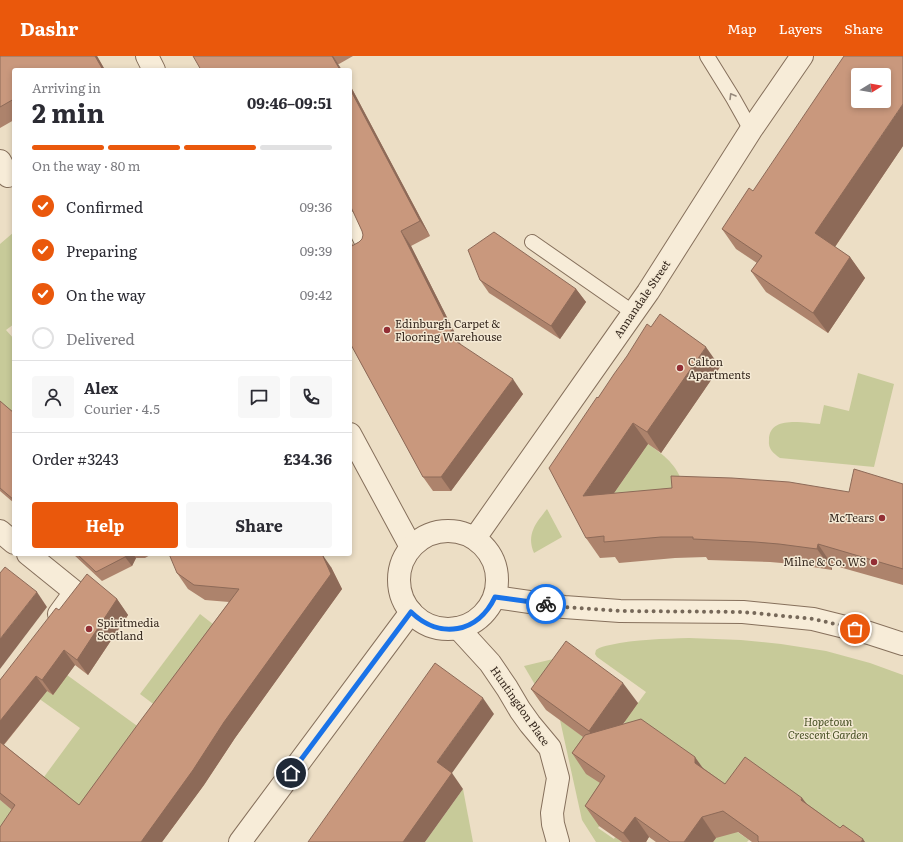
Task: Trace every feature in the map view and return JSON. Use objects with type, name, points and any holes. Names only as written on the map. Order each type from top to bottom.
[{"type":"street","points":[[147,56],[153,68]]},
{"type":"street","name":"Annandale Street","points":[[475,538],[634,313],[751,130],[802,56]]},
{"type":"street","points":[[352,438],[411,547]]},
{"type":"street","points":[[0,531],[12,541]]},
{"type":"street","points":[[439,531],[454,531],[468,534],[483,544],[492,556],[495,564],[498,584],[495,597],[491,605],[478,620],[458,628],[450,629],[435,627],[420,620],[411,612],[401,594],[399,580],[402,562],[411,547],[432,533],[439,531]]},
{"type":"street","points":[[30,556],[75,592],[47,629]]},
{"type":"street","points":[[495,597],[564,607],[620,611],[743,612],[814,619],[869,633],[903,644]]},
{"type":"street","points":[[247,839],[411,612]]},
{"type":"street","name":"Huntingdon Place","points":[[458,628],[490,663],[520,710],[550,748],[558,778],[552,813],[553,824],[558,842]]},
{"type":"lane","points":[[707,56],[751,130]]},
{"type":"lane","points":[[352,222],[365,249],[352,256]]},
{"type":"lane","points":[[532,242],[634,313]]},
{"type":"green space","points":[[12,234],[12,326],[6,330],[12,337],[12,415],[0,405],[0,244]]},
{"type":"green space","points":[[858,373],[894,384],[874,467],[780,458],[773,452],[769,446],[769,440],[771,432],[775,427],[788,422],[820,424],[824,405],[849,411]]},
{"type":"green space","points":[[648,444],[667,458],[671,463],[679,475],[685,491],[614,493]]},
{"type":"green space","points":[[547,509],[562,537],[534,553],[531,540],[533,529]]},
{"type":"green space","points":[[200,614],[227,635],[168,715],[140,694]]},
{"type":"green space","name":"Hopetoun Crescent Garden","points":[[689,638],[741,640],[826,651],[870,663],[903,675],[903,842],[845,842],[740,805],[624,722],[646,692],[597,657],[595,654],[596,650],[604,646],[620,643]]},
{"type":"green space","points":[[574,654],[544,700],[524,666]]},
{"type":"green space","points":[[67,675],[151,736],[75,842],[0,842],[0,800],[30,824],[41,781],[80,728],[20,685],[27,676],[53,695]]},
{"type":"green space","points":[[560,720],[603,751],[601,784],[611,810],[598,828],[614,839],[615,837],[622,842],[596,842],[582,820]]},
{"type":"green space","points":[[463,789],[473,842],[425,842]]},
{"type":"green space","points":[[725,826],[736,831],[749,840],[747,842],[713,842]]},
{"type":"building","points":[[0,56],[95,56],[102,68],[12,68],[12,100],[0,107]]},
{"type":"building","points":[[193,56],[332,56],[339,68],[200,68]]},
{"type":"building","points":[[844,56],[903,56],[903,104],[815,233],[850,257],[813,313],[751,271],[762,256],[722,229],[749,188],[753,191]]},
{"type":"building","points":[[352,93],[420,221],[401,231],[457,342],[513,379],[441,477],[423,477],[352,347],[352,246],[362,239],[362,231],[352,209]]},
{"type":"building","points":[[494,232],[576,289],[551,326],[480,280],[468,250]]},
{"type":"building","points":[[660,314],[706,347],[647,432],[633,423],[583,496],[672,488],[671,476],[789,482],[849,492],[854,469],[903,484],[903,569],[818,544],[817,549],[755,542],[693,539],[693,537],[661,537],[604,542],[604,536],[586,538],[549,468],[627,356],[647,324],[651,327]]},
{"type":"building","points":[[0,401],[12,411],[12,498],[0,488]]},
{"type":"building","points":[[79,556],[126,556],[125,557],[96,572]]},
{"type":"building","points":[[170,556],[323,556],[331,574],[224,722],[193,770],[141,842],[0,842],[0,827],[15,805],[0,793],[0,742],[79,805],[239,589],[194,585],[177,573]]},
{"type":"building","points":[[5,567],[37,592],[0,639],[0,573]]},
{"type":"building","points":[[87,574],[117,599],[77,660],[64,650],[42,680],[36,676],[0,721],[0,680],[56,608],[59,610]]},
{"type":"building","points":[[566,641],[623,683],[589,731],[531,689]]},
{"type":"building","points":[[435,663],[483,698],[437,762],[452,773],[403,842],[308,842]]},
{"type":"building","points":[[641,719],[695,757],[695,763],[725,784],[745,757],[802,798],[801,800],[840,828],[843,825],[863,839],[861,842],[759,842],[758,836],[723,811],[702,817],[684,842],[670,842],[635,817],[623,833],[585,806],[605,776],[572,753],[585,735]]},
{"type":"way so far","points":[[546,604],[564,607],[620,611],[743,612],[814,619],[855,629]]},
{"type":"place","name":"Edinburgh Carpet & Flooring Warehouse","points":[[387,330]]},
{"type":"place","name":"Calton Apartments","points":[[680,368]]},
{"type":"place","name":"McTears","points":[[882,518]]},
{"type":"place","name":"Milne & Co. WS","points":[[874,562]]},
{"type":"place","name":"Spiritmedia Scotland","points":[[89,629]]},
{"type":"route","points":[[291,773],[411,612],[427,624],[444,629],[450,629],[458,628],[478,620],[491,605],[495,597],[546,604]]}]
